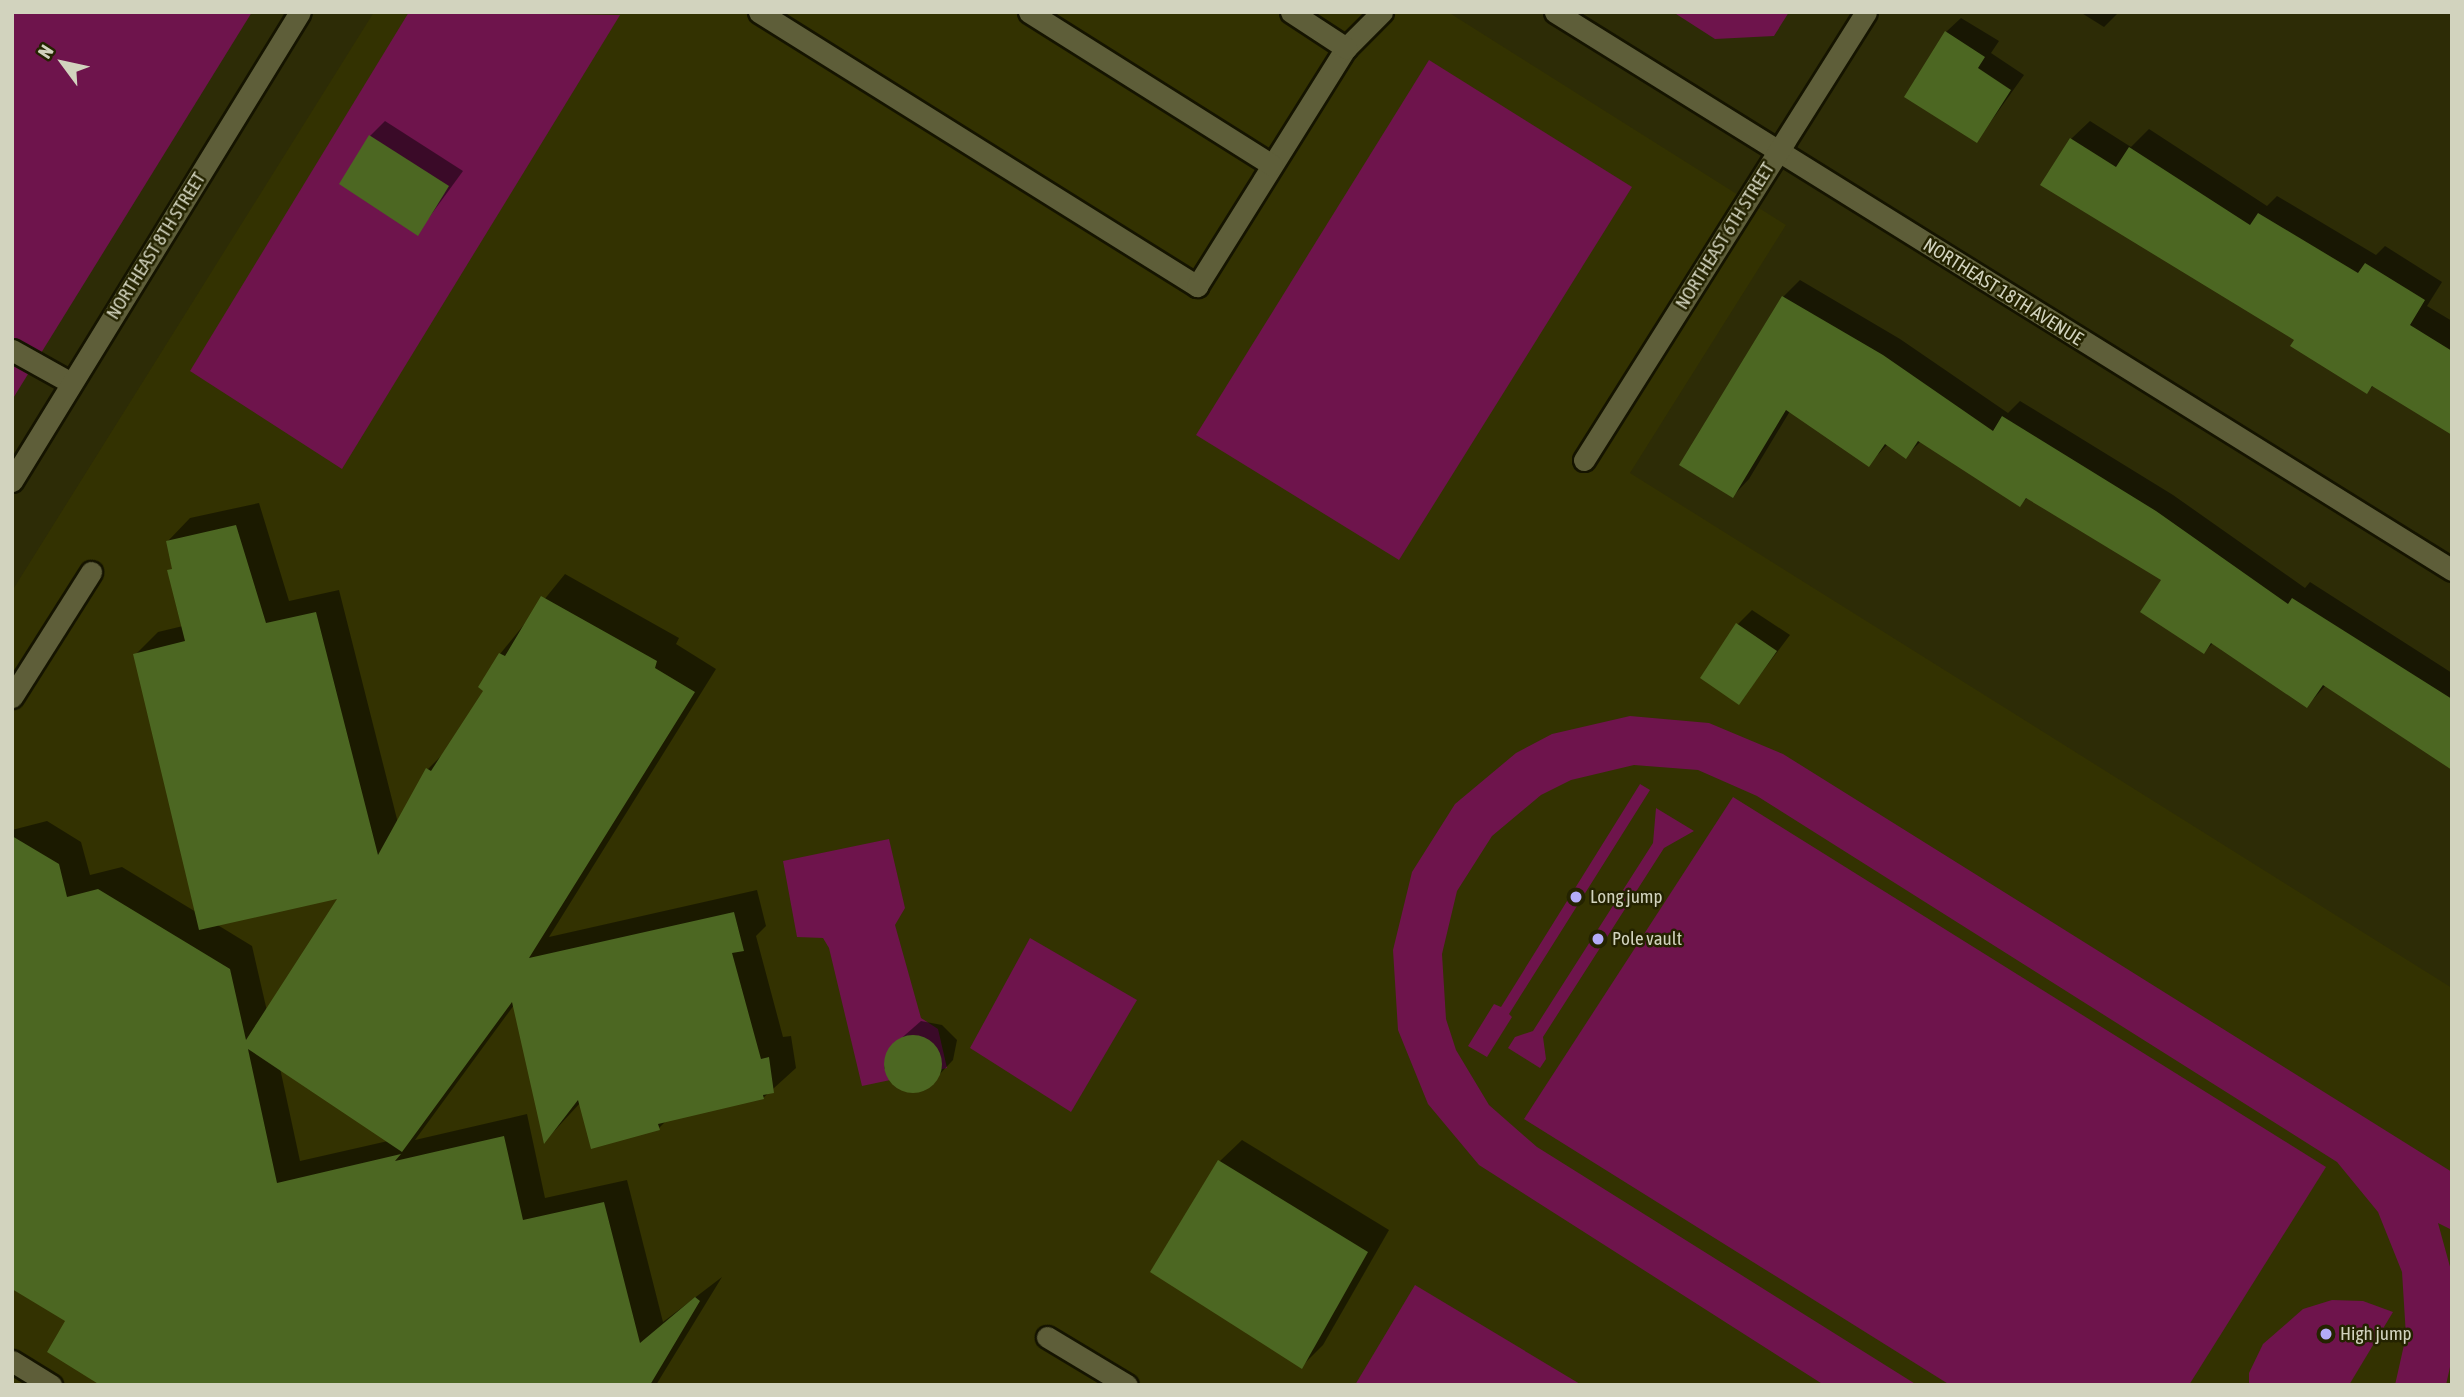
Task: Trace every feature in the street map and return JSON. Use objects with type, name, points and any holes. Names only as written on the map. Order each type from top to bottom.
[{"type":"street","name":"NORTHEAST 8TH STREET","points":[[12,481],[300,12]]},
{"type":"street","points":[[759,12],[1197,286],[1346,48],[1382,12]]},
{"type":"street","points":[[1029,12],[1272,165]]},
{"type":"street","points":[[1291,12],[1346,48]]},
{"type":"street","name":"NORTHEAST 18TH AVENUE","points":[[1555,12],[2452,570]]},
{"type":"street","name":"NORTHEAST 6TH STREET","points":[[1584,460],[1866,12]]},
{"type":"street","points":[[12,350],[71,383]]},
{"type":"street","points":[[12,698],[92,572]]},
{"type":"street","points":[[1047,1337],[1126,1385]]},
{"type":"street","points":[[12,1360],[51,1385]]},
{"type":"shaded area","points":[[12,12],[252,12],[12,400]]},
{"type":"shaded area","points":[[374,12],[1448,12],[1786,225],[1630,473],[2452,988],[2452,1385],[12,1385],[12,591]]},
{"type":"shaded area","points":[[409,12],[620,15],[342,469],[190,371]]},
{"type":"shaded area","points":[[1673,12],[1789,12],[1774,36],[1715,39]]},
{"type":"shaded area","points":[[1429,60],[1632,187],[1399,560],[1196,435]]},
{"type":"shaded area","points":[[1630,716],[1709,723],[1783,754],[2452,1172],[2452,1230],[2438,1223],[2452,1274],[2452,1358],[2446,1385],[2395,1385],[2406,1336],[2402,1272],[2378,1212],[2337,1162],[1757,796],[1698,770],[1634,765],[1571,780],[1541,795],[1492,836],[1457,891],[1442,954],[1446,1019],[1456,1050],[1489,1105],[1537,1147],[1917,1385],[1824,1385],[1479,1165],[1428,1104],[1398,1030],[1393,950],[1412,872],[1455,804],[1516,753],[1552,734]]},
{"type":"shaded area","name":"Long jump","points":[[1640,784],[1650,790],[1509,1014],[1512,1017],[1487,1057],[1468,1046],[1494,1004],[1501,1007]]},
{"type":"shaded area","points":[[1733,797],[2326,1167],[2189,1385],[1950,1385],[1524,1119]]},
{"type":"shaded area","name":"Pole vault","points":[[1656,808],[1694,831],[1664,848],[1543,1037],[1546,1059],[1540,1068],[1508,1048],[1515,1037],[1533,1031],[1653,843]]},
{"type":"shaded area","points":[[889,839],[905,908],[895,925],[921,1018],[938,1029],[947,1068],[862,1086],[829,948],[823,938],[797,937],[783,861]]},
{"type":"shaded area","points":[[1030,938],[1137,1000],[1071,1112],[970,1048]]},
{"type":"shaded area","points":[[1415,1285],[1580,1384],[1580,1385],[1355,1385]]},
{"type":"shaded area","name":"High jump","points":[[2332,1300],[2363,1301],[2393,1312],[2349,1385],[2249,1385],[2249,1373],[2263,1344],[2303,1309]]},
{"type":"building","points":[[1945,31],[1985,57],[1978,68],[2011,90],[1977,143],[1904,97]]},
{"type":"building","points":[[369,135],[449,186],[418,236],[339,184]]},
{"type":"building","points":[[2070,138],[2116,167],[2129,147],[2250,225],[2258,213],[2358,273],[2365,263],[2425,300],[2410,325],[2452,351],[2452,435],[2372,386],[2367,394],[2290,346],[2294,340],[2040,185]]},
{"type":"building","points":[[1782,296],[1883,355],[1993,431],[2002,416],[2156,511],[2288,604],[2292,598],[2452,699],[2452,770],[2323,685],[2307,708],[2211,643],[2204,654],[2140,612],[2161,580],[2026,498],[2020,507],[1918,441],[1906,459],[1885,444],[1869,467],[1786,410],[1733,498],[1679,465]]},
{"type":"building","points":[[236,525],[266,623],[316,612],[378,855],[426,768],[431,771],[483,691],[478,687],[499,653],[505,656],[541,596],[657,661],[655,668],[695,692],[529,958],[734,912],[744,951],[732,953],[761,1059],[769,1057],[774,1093],[763,1095],[764,1099],[658,1124],[660,1130],[591,1149],[578,1100],[544,1144],[512,1002],[402,1152],[248,1049],[277,1183],[401,1154],[395,1161],[504,1136],[523,1220],[604,1202],[640,1343],[695,1297],[700,1301],[650,1385],[100,1385],[47,1352],[65,1321],[12,1289],[12,836],[59,864],[67,897],[98,889],[230,969],[246,1040],[337,899],[199,930],[133,654],[185,641],[167,570],[172,569],[166,541]]},
{"type":"building","points":[[1736,623],[1777,651],[1739,705],[1700,678]]},
{"type":"building","points":[[913,1035],[929,1040],[937,1048],[942,1064],[937,1080],[929,1088],[913,1093],[897,1088],[889,1080],[884,1064],[889,1048],[897,1040]]},
{"type":"building","points":[[1218,1160],[1368,1252],[1302,1369],[1150,1272]]},
{"type":"place","name":"Long jump","points":[[1576,897]]},
{"type":"place","name":"Pole vault","points":[[1598,939]]},
{"type":"place","name":"High jump","points":[[2326,1334]]}]
